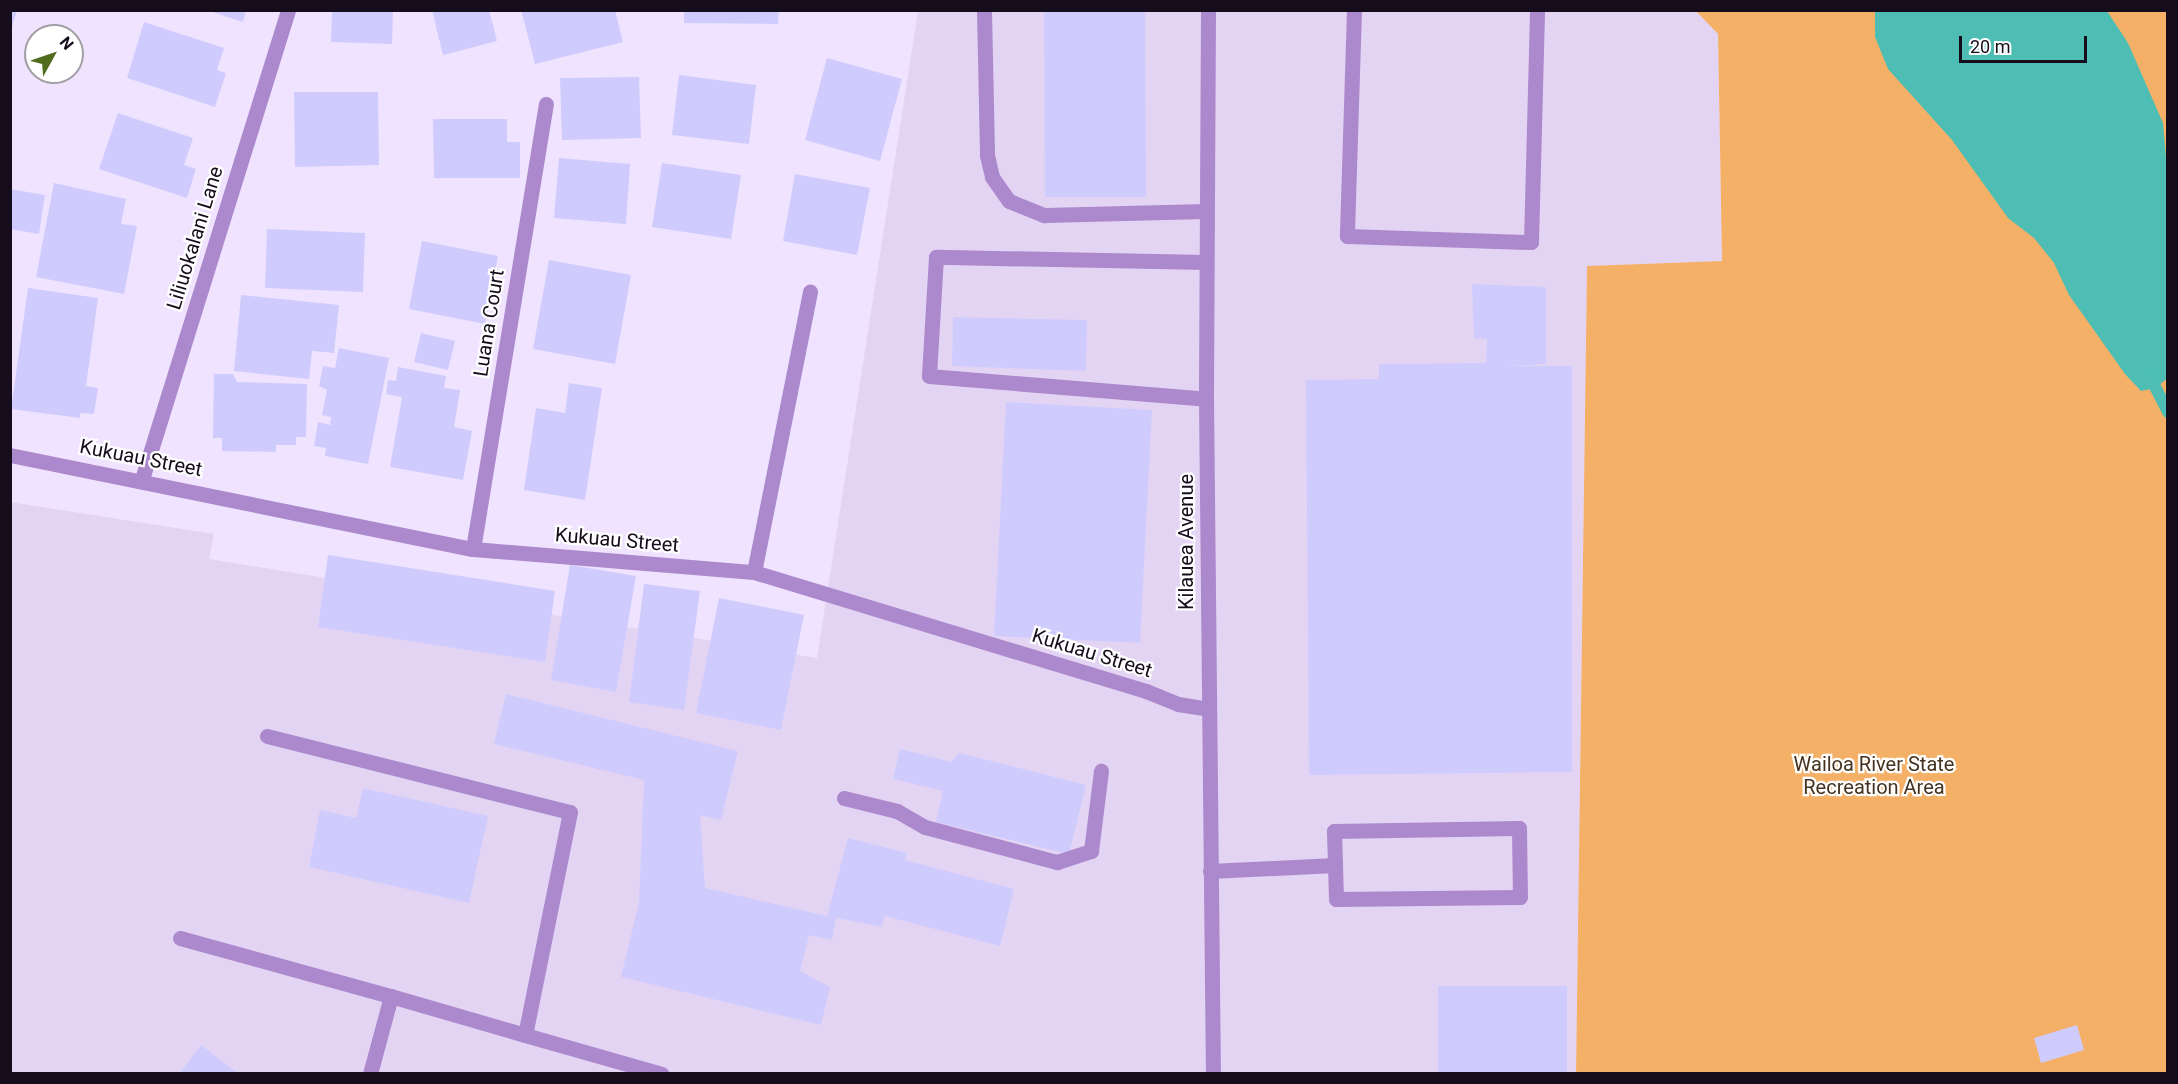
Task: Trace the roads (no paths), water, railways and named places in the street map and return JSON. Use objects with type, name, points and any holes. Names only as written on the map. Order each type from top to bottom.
[{"type":"street","name":"Liliuokalani Lane","points":[[142,479],[288,10]]},
{"type":"street","points":[[984,10],[987,155],[992,177],[1009,201],[1044,215],[1206,211]]},
{"type":"street","name":"Kilauea Avenue","points":[[1208,10],[1206,399],[1213,1074]]},
{"type":"street","points":[[1354,10],[1347,236],[1531,242],[1537,10]]},
{"type":"street","name":"Luana Court","points":[[474,549],[546,104]]},
{"type":"street","points":[[1206,262],[936,256],[929,376],[1206,399]]},
{"type":"street","points":[[754,572],[810,292]]},
{"type":"street","name":"Kukuau Street","points":[[10,455],[142,479],[474,549],[754,572],[1146,691],[1178,704],[1209,709]]},
{"type":"street","points":[[267,736],[570,812],[525,1035]]},
{"type":"street","points":[[844,798],[897,811],[925,827],[1057,862],[1091,851],[1101,771]]},
{"type":"street","points":[[1519,828],[1521,897],[1336,899],[1335,865],[1334,831],[1519,828]]},
{"type":"street","points":[[1210,871],[1335,865]]},
{"type":"street","points":[[180,938],[662,1074]]},
{"type":"street","points":[[370,1074],[391,996]]},
{"type":"waterway","points":[[2149,375],[2168,412]]},
{"type":"park label","name":"Wailoa River State Recreation Area","points":[[1874,776]]}]
